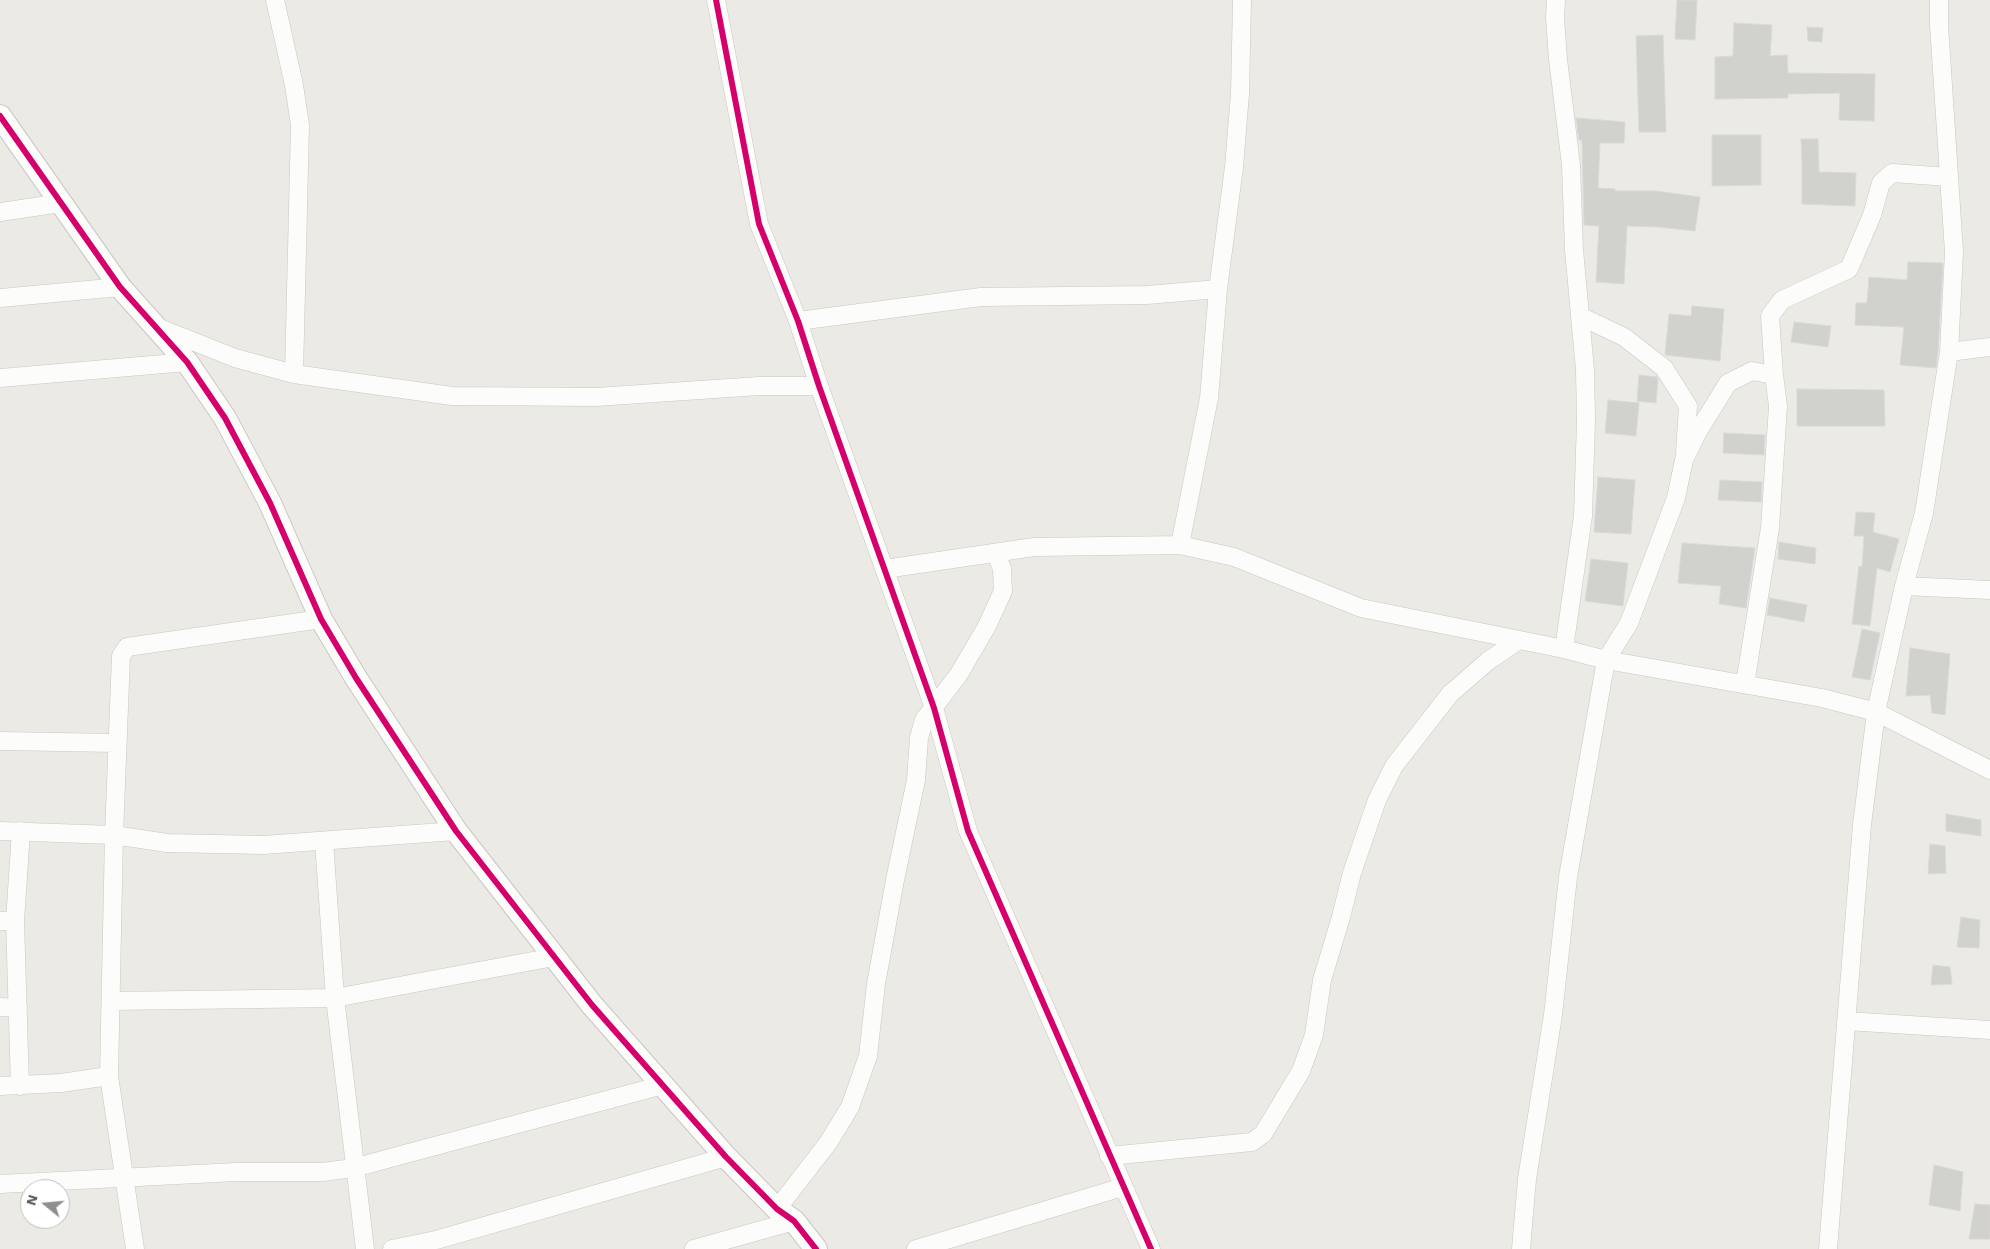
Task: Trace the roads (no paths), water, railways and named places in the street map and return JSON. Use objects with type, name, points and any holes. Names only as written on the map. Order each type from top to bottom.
[{"type":"street","points":[[275,0],[294,84],[300,125],[294,374]]},
{"type":"street","points":[[716,0],[759,224],[798,321],[819,386],[934,708],[968,831],[1151,1249]]},
{"type":"street","points":[[1180,545],[1209,398],[1218,289],[1234,167],[1240,94],[1242,0]]},
{"type":"street","points":[[1556,0],[1555,18],[1558,59],[1571,165],[1574,250],[1585,370],[1586,420],[1583,516],[1564,649]]},
{"type":"street","points":[[1828,1249],[1862,824],[1876,712],[1904,586],[1924,513],[1949,352],[1954,252],[1939,0]]},
{"type":"street","points":[[0,116],[120,287],[187,362],[225,418],[270,503],[321,619],[456,831],[592,1005],[726,1157],[785,1215],[816,1249]]},
{"type":"street","points":[[1745,684],[1770,528],[1778,406],[1770,316],[1782,300],[1849,269],[1872,215],[1881,183],[1892,173],[1949,177]]},
{"type":"street","points":[[0,212],[61,203]]},
{"type":"street","points":[[0,298],[120,287]]},
{"type":"street","points":[[798,321],[981,297],[1147,295],[1218,289]]},
{"type":"street","points":[[1521,1249],[1527,1179],[1553,1015],[1568,877],[1606,660],[1629,623],[1676,498],[1684,460],[1688,406],[1664,368],[1624,337],[1580,316]]},
{"type":"street","points":[[156,327],[235,358],[294,374],[452,396],[596,397],[759,386],[819,386]]},
{"type":"street","points":[[1949,352],[1990,347]]},
{"type":"street","points":[[0,378],[187,362]]},
{"type":"street","points":[[1684,460],[1697,433],[1728,383],[1752,371],[1774,375]]},
{"type":"street","points":[[885,569],[1034,547],[1180,545],[1234,556],[1361,608],[1564,649],[1606,660],[1822,698],[1876,712],[1990,770]]},
{"type":"street","points":[[694,1249],[785,1215],[850,1107],[868,1056],[876,984],[916,780],[919,738],[924,720],[959,674],[988,626],[1003,591],[1002,569],[996,553]]},
{"type":"street","points":[[1904,586],[1990,590]]},
{"type":"street","points":[[135,1249],[109,1076],[114,835],[121,656],[127,647],[321,619]]},
{"type":"street","points":[[1109,1156],[1252,1142],[1263,1134],[1301,1071],[1314,1035],[1322,980],[1341,918],[1352,873],[1381,792],[1394,766],[1450,694],[1488,661],[1518,640]]},
{"type":"street","points":[[0,741],[117,744]]},
{"type":"street","points":[[0,831],[114,835],[167,843],[264,845],[456,831]]},
{"type":"street","points":[[20,1086],[18,1008],[8,921],[21,831]]},
{"type":"street","points":[[324,841],[335,998],[365,1249]]},
{"type":"street","points":[[110,1001],[335,998],[554,957]]},
{"type":"street","points":[[0,1007],[18,1008]]},
{"type":"street","points":[[1846,1021],[1990,1030]]},
{"type":"street","points":[[0,1086],[61,1083],[109,1076]]},
{"type":"street","points":[[0,1184],[236,1172],[322,1172],[354,1168],[663,1085]]},
{"type":"street","points":[[392,1249],[436,1240],[726,1157]]},
{"type":"street","points":[[916,1249],[1123,1187]]}]
